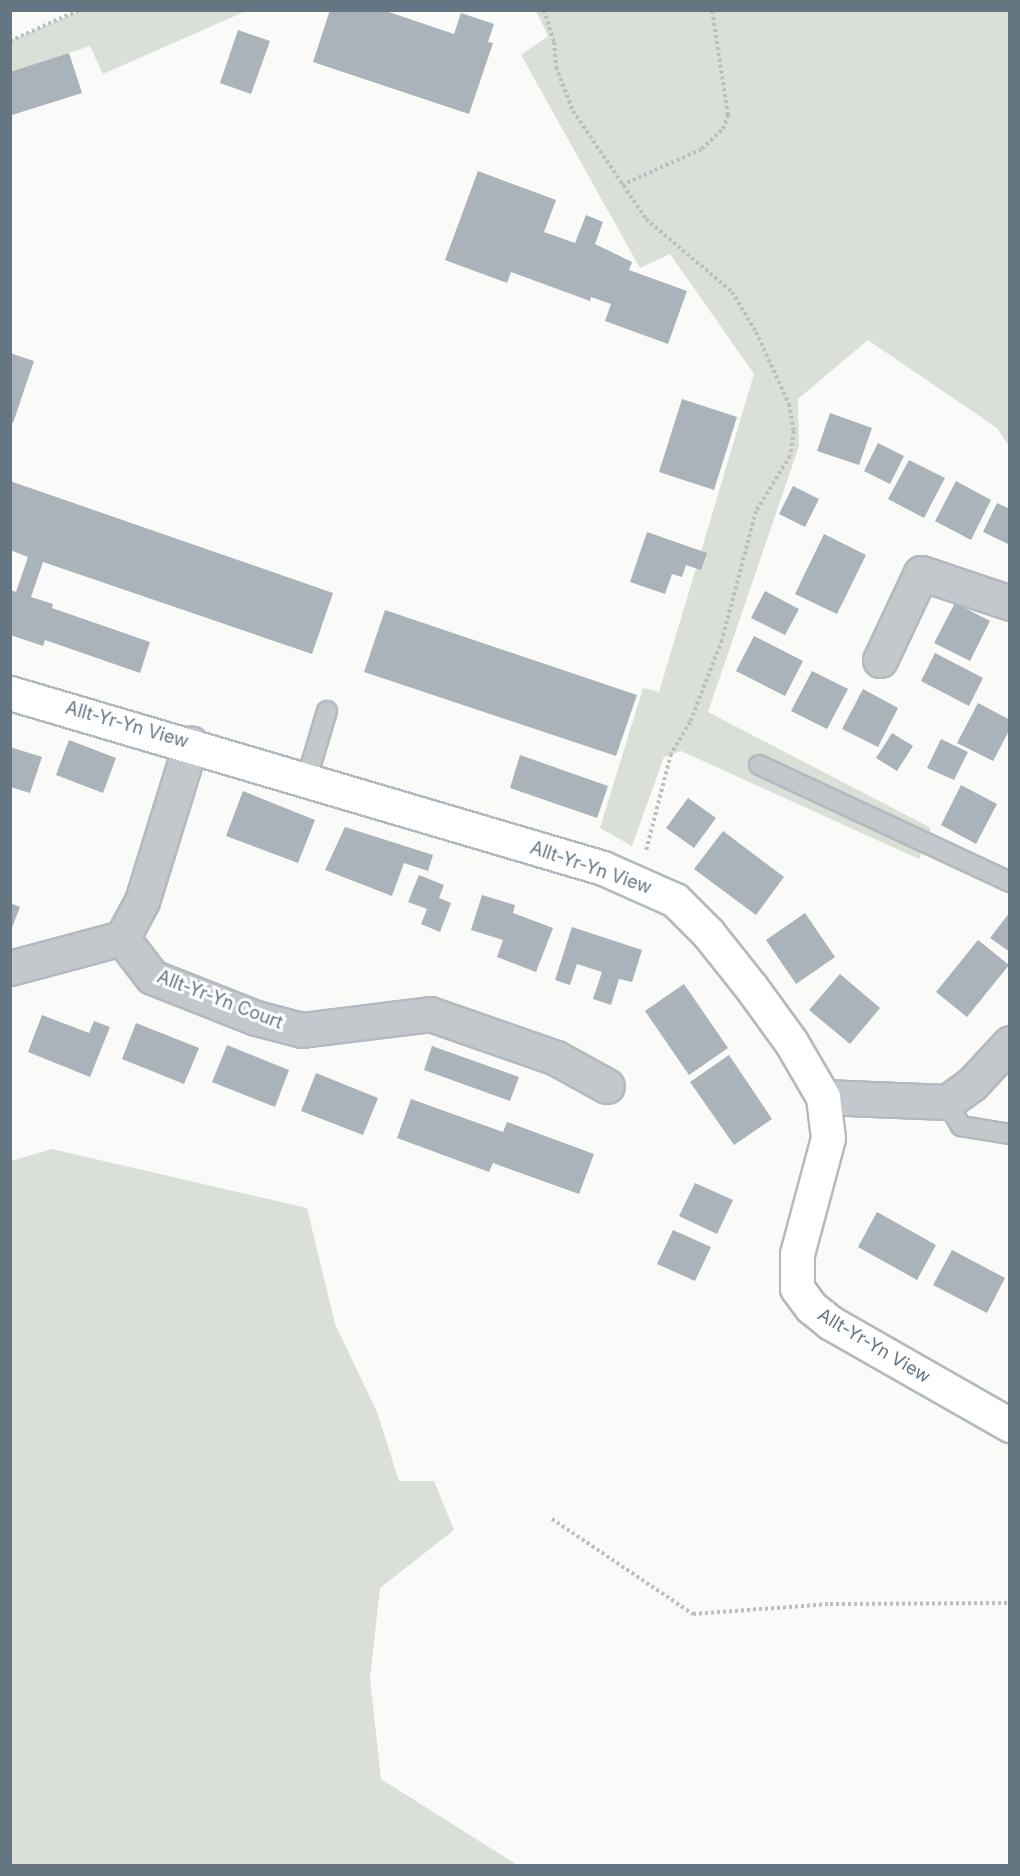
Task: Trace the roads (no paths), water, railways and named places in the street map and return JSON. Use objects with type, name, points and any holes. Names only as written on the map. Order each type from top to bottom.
[{"type":"street","points":[[880,660],[921,573],[1010,603]]},
{"type":"street","name":"Allt-Yr-Yn View","points":[[10,693],[191,743],[639,881],[675,900],[708,933],[791,1042],[823,1097],[828,1138],[797,1254],[797,1288],[811,1307],[831,1323],[1009,1422]]},
{"type":"street","points":[[10,968],[122,938],[142,901],[191,743]]},
{"type":"street","name":"Allt-Yr-Yn Court","points":[[122,938],[152,977],[256,1018],[302,1030],[430,1014],[556,1058],[607,1086]]},
{"type":"street","points":[[823,1097],[947,1102],[972,1084],[1010,1043]]},
{"type":"lane","points":[[307,778],[327,711]]},
{"type":"lane","points":[[759,765],[1010,882]]},
{"type":"lane","points":[[947,1102],[961,1126],[1010,1134]]}]
